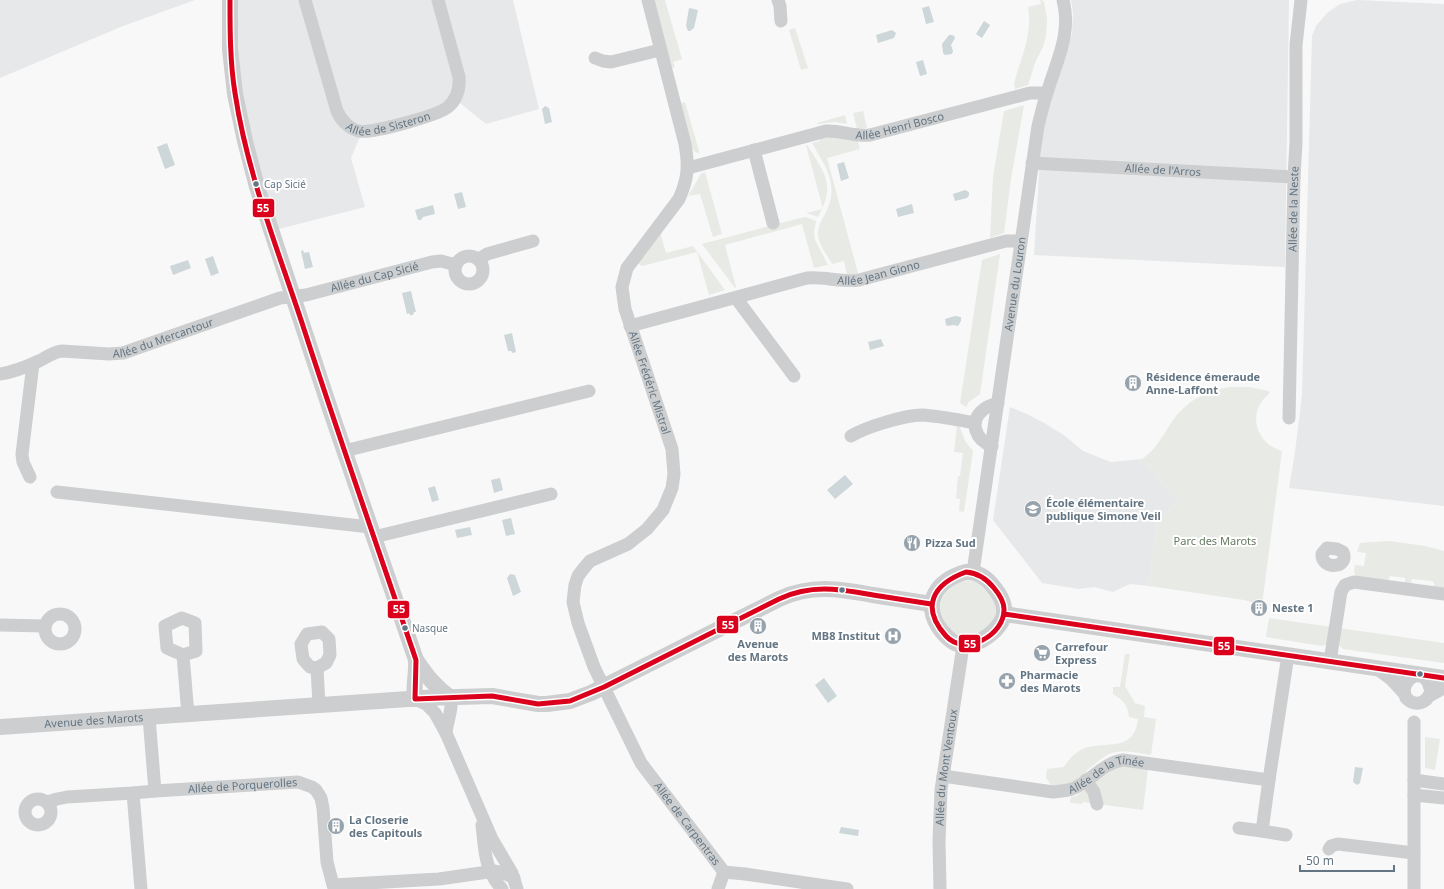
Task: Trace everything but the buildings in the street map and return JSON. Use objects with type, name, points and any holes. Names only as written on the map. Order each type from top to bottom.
[{"type":"street","points":[[231,0],[230,49],[235,94],[257,188],[344,451],[416,660],[439,690],[451,698],[452,704],[447,721],[446,733]]},
{"type":"street","name":"Allée de Sisteron","points":[[305,0],[337,111],[343,121],[352,128],[359,131],[368,132],[434,114],[446,109],[455,98],[459,88],[459,77],[438,0]]},
{"type":"street","name":"Allée Frédéric Mistral","points":[[604,687],[594,667],[575,612],[573,602],[575,585],[578,576],[590,561],[598,556],[628,544],[656,520],[668,499],[672,488],[674,474],[672,449],[668,433],[630,326],[623,302],[622,287],[624,275],[631,261],[678,199],[684,188],[688,168],[685,144],[648,0]]},
{"type":"street","points":[[778,0],[781,21]]},
{"type":"street","name":"Avenue du Louron","points":[[973,572],[1038,126],[1064,41],[1065,21],[1063,0]]},
{"type":"street","name":"Allée de la Neste","points":[[1289,418],[1296,143],[1296,45],[1302,0]]},
{"type":"street","points":[[595,58],[612,62],[660,50]]},
{"type":"street","name":"Allée Henri Bosco","points":[[688,168],[826,131],[833,130],[857,136],[870,134],[1030,93],[1047,93]]},
{"type":"street","points":[[754,150],[773,223]]},
{"type":"street","name":"Allée de l'Arros","points":[[1032,163],[1294,177]]},
{"type":"street","points":[[479,259],[487,254],[534,241]]},
{"type":"street","name":"Allée Jean Giono","points":[[630,326],[807,278],[823,278],[849,282],[1006,241],[1021,241]]},
{"type":"street","points":[[464,256],[475,256],[479,259],[484,268],[482,277],[474,284],[469,285],[460,281],[455,272],[456,265],[460,259],[464,256]]},
{"type":"street","name":"Allée du Cap Sicié","points":[[293,297],[306,295],[432,262],[456,265]]},
{"type":"street","name":"Allée du Mercantour","points":[[0,374],[33,364],[56,352],[123,353],[280,298],[293,297]]},
{"type":"street","points":[[736,298],[794,376]]},
{"type":"street","points":[[30,477],[23,462],[22,454],[33,364]]},
{"type":"street","points":[[344,451],[589,391]]},
{"type":"street","points":[[992,446],[984,443],[979,437],[975,423],[977,416],[983,410],[998,403]]},
{"type":"street","points":[[851,436],[868,427],[917,416],[975,423]]},
{"type":"street","points":[[57,492],[372,532],[551,494]]},
{"type":"street","points":[[1340,565],[1348,583]]},
{"type":"street","points":[[973,572],[985,576],[995,588],[1002,601],[1004,614],[1000,625],[995,630],[974,644],[963,646],[951,641],[940,628],[932,612],[931,604],[937,591],[947,581],[959,574],[973,572]]},
{"type":"street","points":[[1330,661],[1341,592],[1344,586],[1348,583],[1354,582],[1444,594]]},
{"type":"street","name":"Avenue des Marots","points":[[0,727],[419,698],[492,696],[538,704],[559,703],[581,697],[604,687],[779,599],[796,592],[830,588],[931,604]]},
{"type":"street","points":[[1004,614],[1444,678]]},
{"type":"street","points":[[0,625],[45,626]]},
{"type":"street","name":"Allée du Mont Ventoux","points":[[940,889],[939,817],[943,776],[963,646]]},
{"type":"street","points":[[183,655],[188,715]]},
{"type":"street","points":[[1262,831],[1288,655]]},
{"type":"street","points":[[416,660],[414,692],[435,713],[446,733],[480,811],[497,850],[506,861],[516,884],[508,888],[502,888],[490,872],[483,846],[480,811]]},
{"type":"street","points":[[1374,667],[1391,679],[1405,696],[1414,703],[1426,699],[1444,688]]},
{"type":"street","points":[[317,668],[319,706]]},
{"type":"street","points":[[1414,889],[1414,722],[1405,696],[1405,684],[1410,678],[1420,674]]},
{"type":"street","points":[[1414,722],[1426,699],[1430,687],[1420,674]]},
{"type":"street","points":[[419,698],[429,693],[430,686],[427,676]]},
{"type":"street","name":"Allée de Carpentras","points":[[604,687],[641,763],[724,872],[847,889]]},
{"type":"street","points":[[149,717],[155,791]]},
{"type":"street","name":"Allée de la Tinée","points":[[943,776],[1053,792],[1071,790],[1108,765],[1116,761],[1123,760],[1269,780]]},
{"type":"street","points":[[1086,780],[1094,792],[1097,804]]},
{"type":"street","points":[[1414,780],[1444,784]]},
{"type":"street","name":"Allée de Porquerolles","points":[[48,802],[67,797],[133,794],[155,791],[298,782],[308,785],[319,794],[322,803],[327,862],[333,887],[440,884],[499,871],[516,884]]},
{"type":"street","points":[[133,794],[140,889]]},
{"type":"street","points":[[1414,795],[1444,798]]},
{"type":"street","points":[[1239,828],[1286,835]]},
{"type":"street","points":[[1328,849],[1331,846],[1338,844],[1414,853]]},
{"type":"street","points":[[490,872],[498,860],[497,850]]},
{"type":"street","points":[[718,889],[724,872]]},
{"type":"shaded area","points":[[0,0],[195,0],[123,26],[0,78]]},
{"type":"shaded area","points":[[230,0],[513,0],[539,109],[486,124],[455,99],[452,102],[362,132],[351,158],[365,207],[271,231],[245,141]]},
{"type":"shaded area","points":[[1071,0],[1289,0],[1285,267],[1034,255],[1042,127],[1072,34],[1073,13]]},
{"type":"shaded area","points":[[1357,0],[1444,4],[1444,506],[1289,488],[1302,395],[1312,36],[1316,26],[1327,13],[1340,4]]},
{"type":"shaded area","points":[[929,6],[934,22],[926,24],[922,8]]},
{"type":"shaded area","points":[[689,8],[698,10],[694,28],[688,31],[686,26]]},
{"type":"shaded area","points":[[984,21],[990,25],[982,38],[976,34]]},
{"type":"shaded area","points":[[892,30],[896,33],[894,38],[878,43],[876,35]]},
{"type":"shaded area","points":[[949,35],[954,36],[955,38],[951,45],[953,51],[952,54],[945,55],[943,53],[942,44]]},
{"type":"shaded area","points":[[923,60],[927,74],[920,76],[916,62]]},
{"type":"shaded area","points":[[545,106],[549,108],[552,122],[545,124],[542,109]]},
{"type":"shaded area","points":[[167,143],[175,165],[165,169],[157,147]]},
{"type":"shaded area","points":[[844,162],[849,178],[841,181],[837,164]]},
{"type":"shaded area","points":[[965,190],[969,192],[967,198],[955,201],[953,194]]},
{"type":"shaded area","points":[[462,192],[466,207],[458,209],[454,194]]},
{"type":"shaded area","points":[[912,204],[914,213],[898,217],[896,209]]},
{"type":"shaded area","points":[[433,205],[435,214],[418,220],[415,210]]},
{"type":"shaded area","points":[[303,250],[304,253],[309,252],[313,267],[305,269],[301,251]]},
{"type":"shaded area","points":[[213,256],[219,273],[211,276],[205,259]]},
{"type":"shaded area","points":[[188,260],[191,268],[173,275],[170,266]]},
{"type":"shaded area","points":[[411,291],[416,312],[414,312],[413,315],[410,315],[409,313],[407,314],[402,293]]},
{"type":"shaded area","points":[[955,316],[961,317],[961,321],[958,326],[946,325],[945,319]]},
{"type":"shaded area","points":[[512,333],[516,352],[513,353],[508,351],[504,335]]},
{"type":"shaded area","points":[[881,339],[884,346],[870,350],[868,342]]},
{"type":"shaded area","points":[[1010,407],[1046,424],[1065,436],[1083,451],[1111,462],[1142,459],[1178,501],[1157,522],[1149,586],[1130,584],[1113,592],[1094,587],[1079,589],[1042,583],[993,520]]},
{"type":"shaded area","points":[[845,475],[853,484],[835,499],[827,490]]},
{"type":"shaded area","points":[[500,478],[503,490],[494,493],[491,480]]},
{"type":"shaded area","points":[[435,486],[439,500],[432,502],[428,488]]},
{"type":"shaded area","points":[[511,518],[515,534],[506,536],[502,520]]},
{"type":"shaded area","points":[[470,527],[472,535],[457,538],[455,530]]},
{"type":"shaded area","points":[[510,574],[515,575],[521,592],[513,596],[507,578]]},
{"type":"shaded area","points":[[824,678],[837,696],[828,703],[815,685]]},
{"type":"shaded area","points":[[1355,767],[1363,768],[1360,783],[1357,785],[1353,782]]},
{"type":"shaded area","points":[[841,827],[859,830],[858,836],[839,833]]},
{"type":"green space","points":[[654,0],[665,0],[682,59],[673,62],[675,67],[672,68]]},
{"type":"green space","points":[[1040,0],[1044,1],[1047,19],[1046,36],[1043,47],[1035,63],[1028,85],[1015,89],[1014,83],[1028,36],[1028,7],[1041,4]]},
{"type":"green space","points":[[795,28],[808,68],[801,70],[789,30]]},
{"type":"green space","points":[[685,102],[700,154],[695,152],[692,147],[681,103]]},
{"type":"green space","points":[[1024,105],[1011,179],[1004,233],[990,238],[993,177],[1004,111]]},
{"type":"green space","points":[[863,111],[867,128],[857,129],[853,113]]},
{"type":"green space","points":[[845,115],[847,124],[834,122],[817,123]]},
{"type":"green space","points":[[830,136],[858,141],[860,149],[827,158],[858,273],[847,275],[844,261],[832,264],[818,237],[819,227],[827,210],[832,191],[826,167],[812,143],[820,141],[819,138]]},
{"type":"green space","points":[[806,145],[819,164],[826,180],[827,188],[823,208]]},
{"type":"green space","points":[[705,172],[722,234],[713,237],[700,194],[688,196],[701,174]]},
{"type":"green space","points":[[822,209],[818,217],[806,213]]},
{"type":"green space","points":[[806,217],[816,221],[814,231],[815,240],[828,265],[814,268],[802,224],[725,245],[736,287],[735,288],[702,244],[800,218]]},
{"type":"green space","points":[[660,232],[666,253],[693,246],[725,290],[709,295],[697,252],[642,266],[637,263]]},
{"type":"green space","points":[[1000,254],[980,394],[969,402],[966,407],[960,403],[982,260]]},
{"type":"green space","name":"Parc des Marots","points":[[1230,387],[1249,387],[1269,391],[1269,394],[1262,401],[1258,410],[1256,418],[1257,427],[1260,435],[1266,442],[1282,451],[1261,613],[1256,612],[1257,604],[1244,600],[1149,586],[1157,522],[1178,501],[1142,459],[1155,447],[1177,415],[1190,403],[1204,394]]},
{"type":"green space","points":[[957,425],[959,425],[965,441],[973,451],[964,512],[959,511],[960,499],[956,498],[958,476],[960,476],[963,453],[954,452]]},
{"type":"green space","points":[[1390,541],[1425,546],[1444,551],[1444,588],[1434,587],[1434,583],[1432,581],[1412,579],[1411,584],[1405,583],[1405,578],[1390,576],[1388,581],[1356,576],[1354,572],[1355,565],[1364,566],[1366,553],[1357,552],[1360,543]]},
{"type":"green space","points":[[968,581],[979,583],[988,589],[994,598],[996,609],[994,620],[988,629],[979,635],[968,637],[957,635],[948,629],[942,620],[940,609],[942,598],[948,589],[957,583]]},
{"type":"green space","points":[[1269,618],[1332,627],[1327,644],[1322,646],[1266,637]]},
{"type":"green space","points":[[1339,628],[1444,643],[1444,663],[1343,649],[1338,644]]},
{"type":"green space","points":[[1125,654],[1130,654],[1125,686],[1135,703],[1145,706],[1144,717],[1156,719],[1151,755],[1119,751],[1114,752],[1103,758],[1086,771],[1087,773],[1074,781],[1061,786],[1051,785],[1046,778],[1047,769],[1064,767],[1074,754],[1087,747],[1123,742],[1130,738],[1135,730],[1138,719],[1129,717],[1124,703],[1120,698],[1113,694],[1113,687],[1120,687]]},
{"type":"green space","points":[[1425,737],[1440,739],[1435,770],[1425,768]]},
{"type":"green space","points":[[1122,766],[1148,769],[1143,810],[1083,802],[1082,804],[1070,803],[1071,797],[1076,796],[1112,770]]},
{"type":"transit line","name":"55","points":[[230,0],[233,81],[240,123],[247,152],[264,211],[416,660],[415,699],[492,696],[538,704],[570,701],[604,687],[779,599],[803,591],[825,589],[848,591],[931,604]]},
{"type":"transit line","name":"55","points":[[966,572],[978,575],[988,581],[1001,598],[1004,609],[1003,618],[991,635],[973,644],[954,642],[946,636],[938,625],[932,606],[938,590],[945,583],[966,572]]},
{"type":"transit line","name":"55","points":[[1004,614],[1444,678]]},
{"type":"place","name":"Cap Sicié","points":[[256,184]]},
{"type":"place","name":"Résidence émeraude Anne-Laffont","points":[[1133,383]]},
{"type":"place","name":"École élémentaire publique Simone Veil","points":[[1033,509]]},
{"type":"place","name":"Pizza Sud","points":[[912,543]]},
{"type":"place","name":"Neste 1","points":[[1259,608]]},
{"type":"place","name":"Avenue des Marots","points":[[758,626]]},
{"type":"place","name":"Nasque","points":[[405,628]]},
{"type":"place","name":"MB8 Institut","points":[[893,636]]},
{"type":"place","name":"Carrefour Express","points":[[1042,653]]},
{"type":"place","name":"Pharmacie des Marots","points":[[1007,681]]},
{"type":"place","name":"La Closerie des Capitouls","points":[[336,826]]}]
